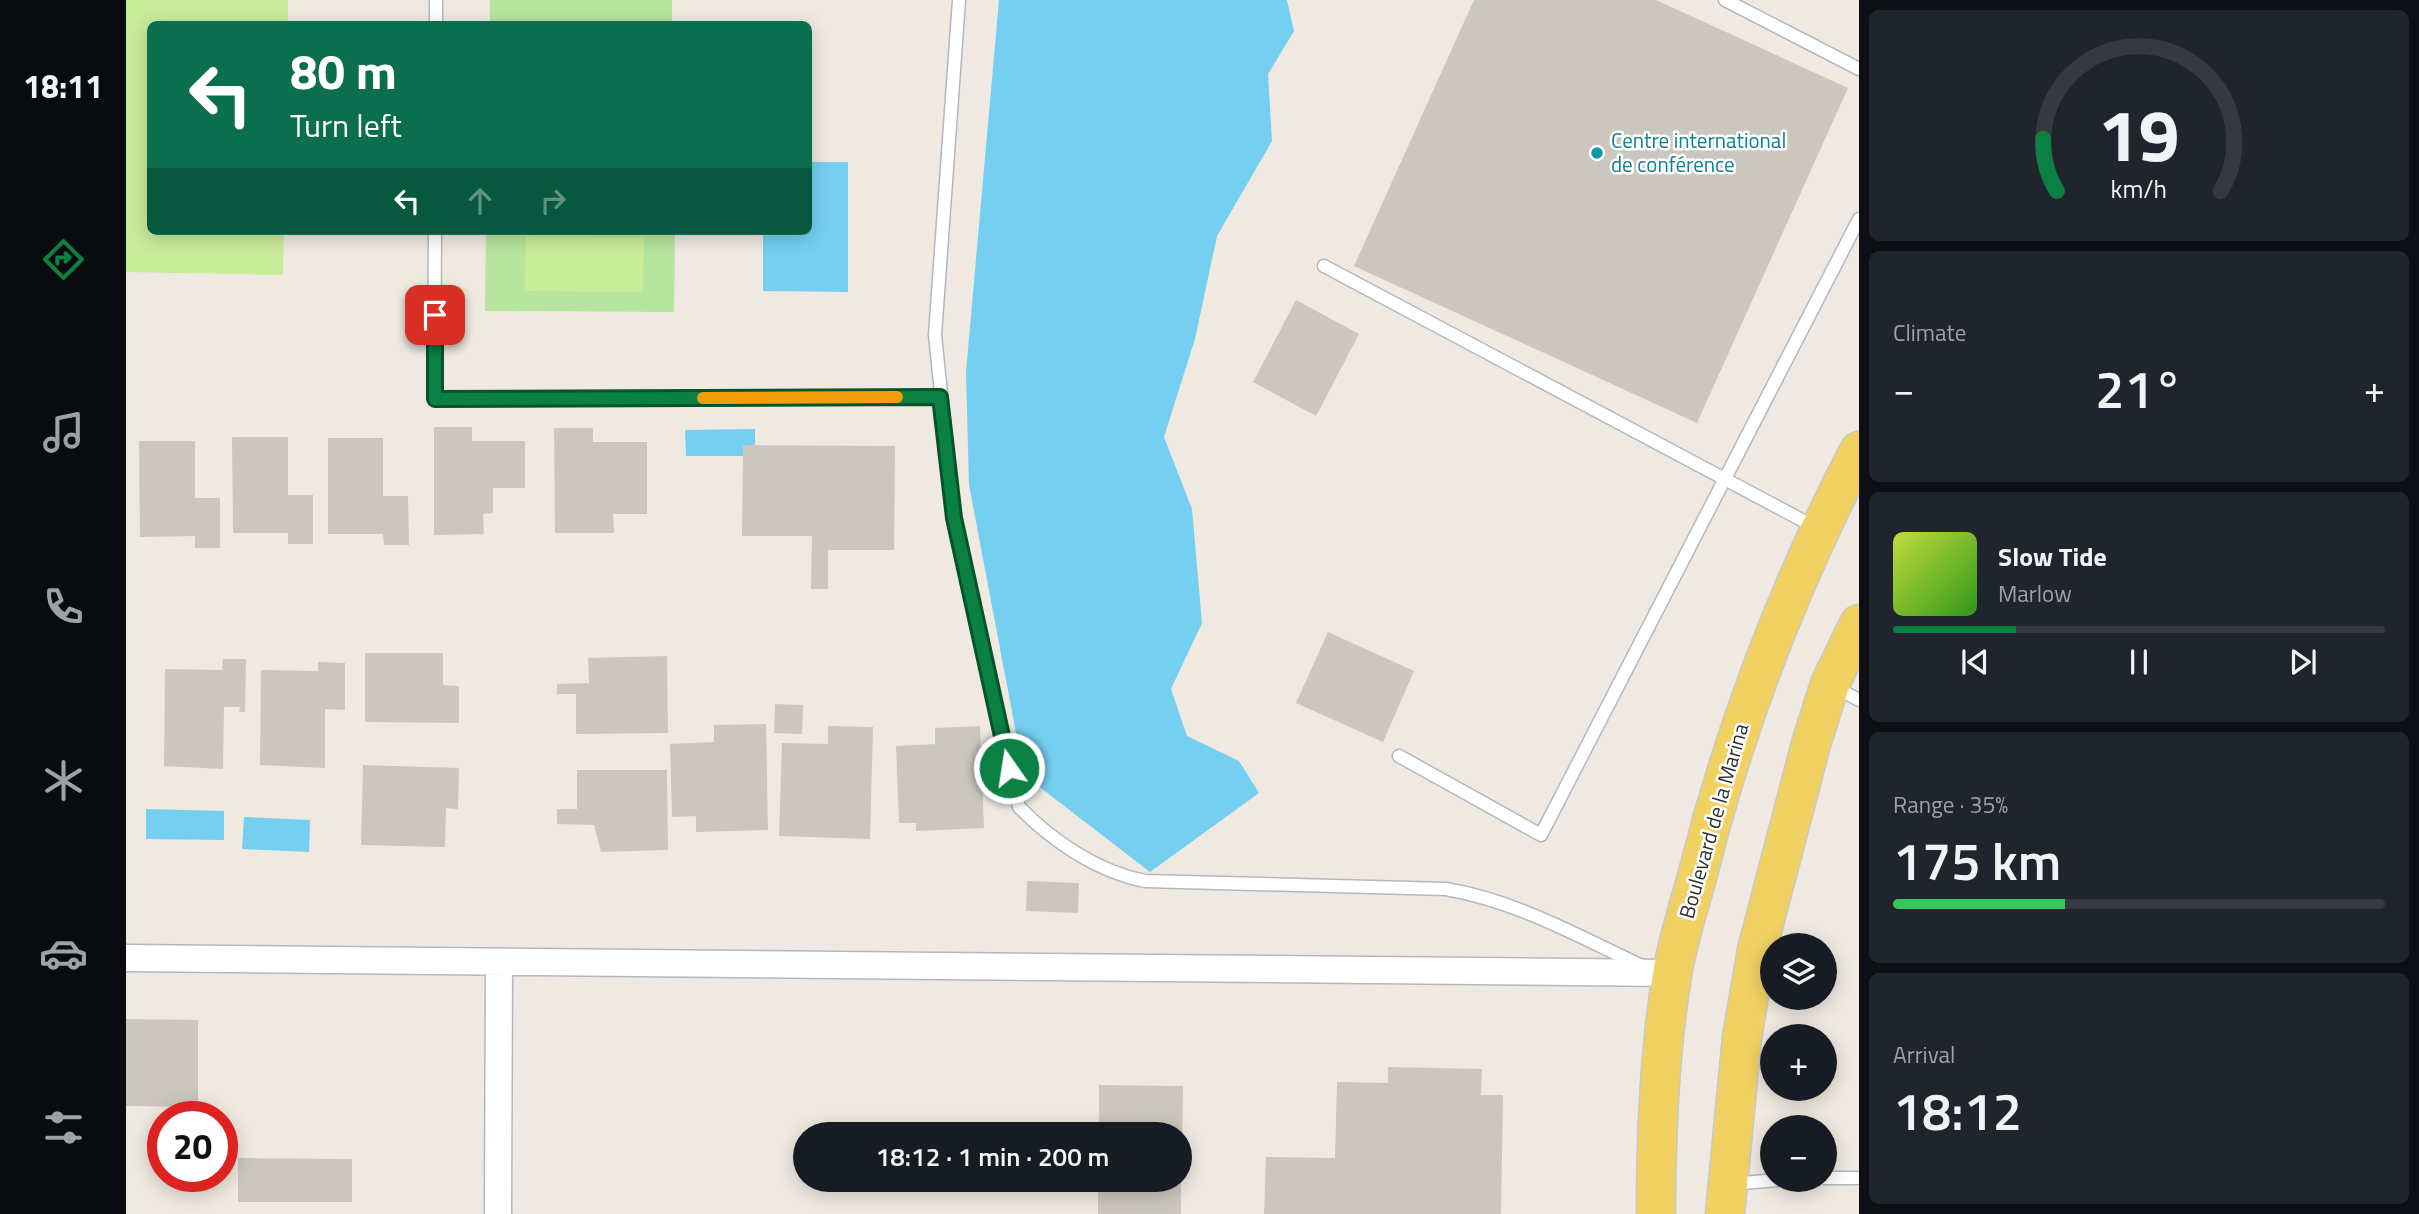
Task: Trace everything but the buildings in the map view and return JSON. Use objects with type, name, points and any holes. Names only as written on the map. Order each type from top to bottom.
[{"type":"main road","name":"Boulevard de la Marina","points":[[1656,1214],[1666,974],[1744,713],[1819,529],[1859,451]]},
{"type":"main road","points":[[1726,1199],[1742,1037],[1756,950],[1778,860],[1844,692],[1859,624]]},
{"type":"street","points":[[126,958],[1666,974]]},
{"type":"street","points":[[498,1214],[499,962]]},
{"type":"lane","points":[[436,0],[436,21]]},
{"type":"lane","points":[[959,0],[935,335],[954,518],[1019,807],[1029,818],[1103,870],[1121,877],[1145,881],[1446,889],[1503,901],[1666,974]]},
{"type":"lane","points":[[1725,0],[1859,69]]},
{"type":"lane","points":[[1399,756],[1541,835],[1859,219]]},
{"type":"lane","points":[[435,235],[435,399],[940,397]]},
{"type":"lane","points":[[1324,266],[1819,529]]},
{"type":"lane","points":[[1837,1178],[1859,1178]]},
{"type":"lane","points":[[1726,1199],[1760,1186]]},
{"type":"green space","points":[[126,0],[288,0],[288,21],[147,21],[147,235],[284,235],[283,275],[126,272]]},
{"type":"green space","points":[[490,0],[672,0],[672,21],[490,21]]},
{"type":"green space","points":[[486,235],[675,235],[674,312],[485,311]]},
{"type":"green space","points":[[526,236],[644,237],[643,292],[525,291]]},
{"type":"water","points":[[999,0],[1287,0],[1294,31],[1268,74],[1272,141],[1217,236],[1195,339],[1164,437],[1192,509],[1202,623],[1171,689],[1187,736],[1239,761],[1259,793],[1150,872],[1024,775],[969,485],[966,372]]},
{"type":"water","points":[[812,162],[848,162],[848,292],[763,291],[763,235],[812,235]]},
{"type":"water","points":[[755,429],[755,456],[686,456],[685,430]]},
{"type":"water","points":[[146,809],[224,811],[224,840],[146,839]]},
{"type":"water","points":[[244,817],[310,820],[309,852],[242,849]]},
{"type":"slow traffic","points":[[703,398],[897,397]]},
{"type":"place","name":"Centre international de conférence","points":[[1597,153]]},
{"type":"route","points":[[435,315],[435,399],[940,397],[954,518],[1009,768]]}]
